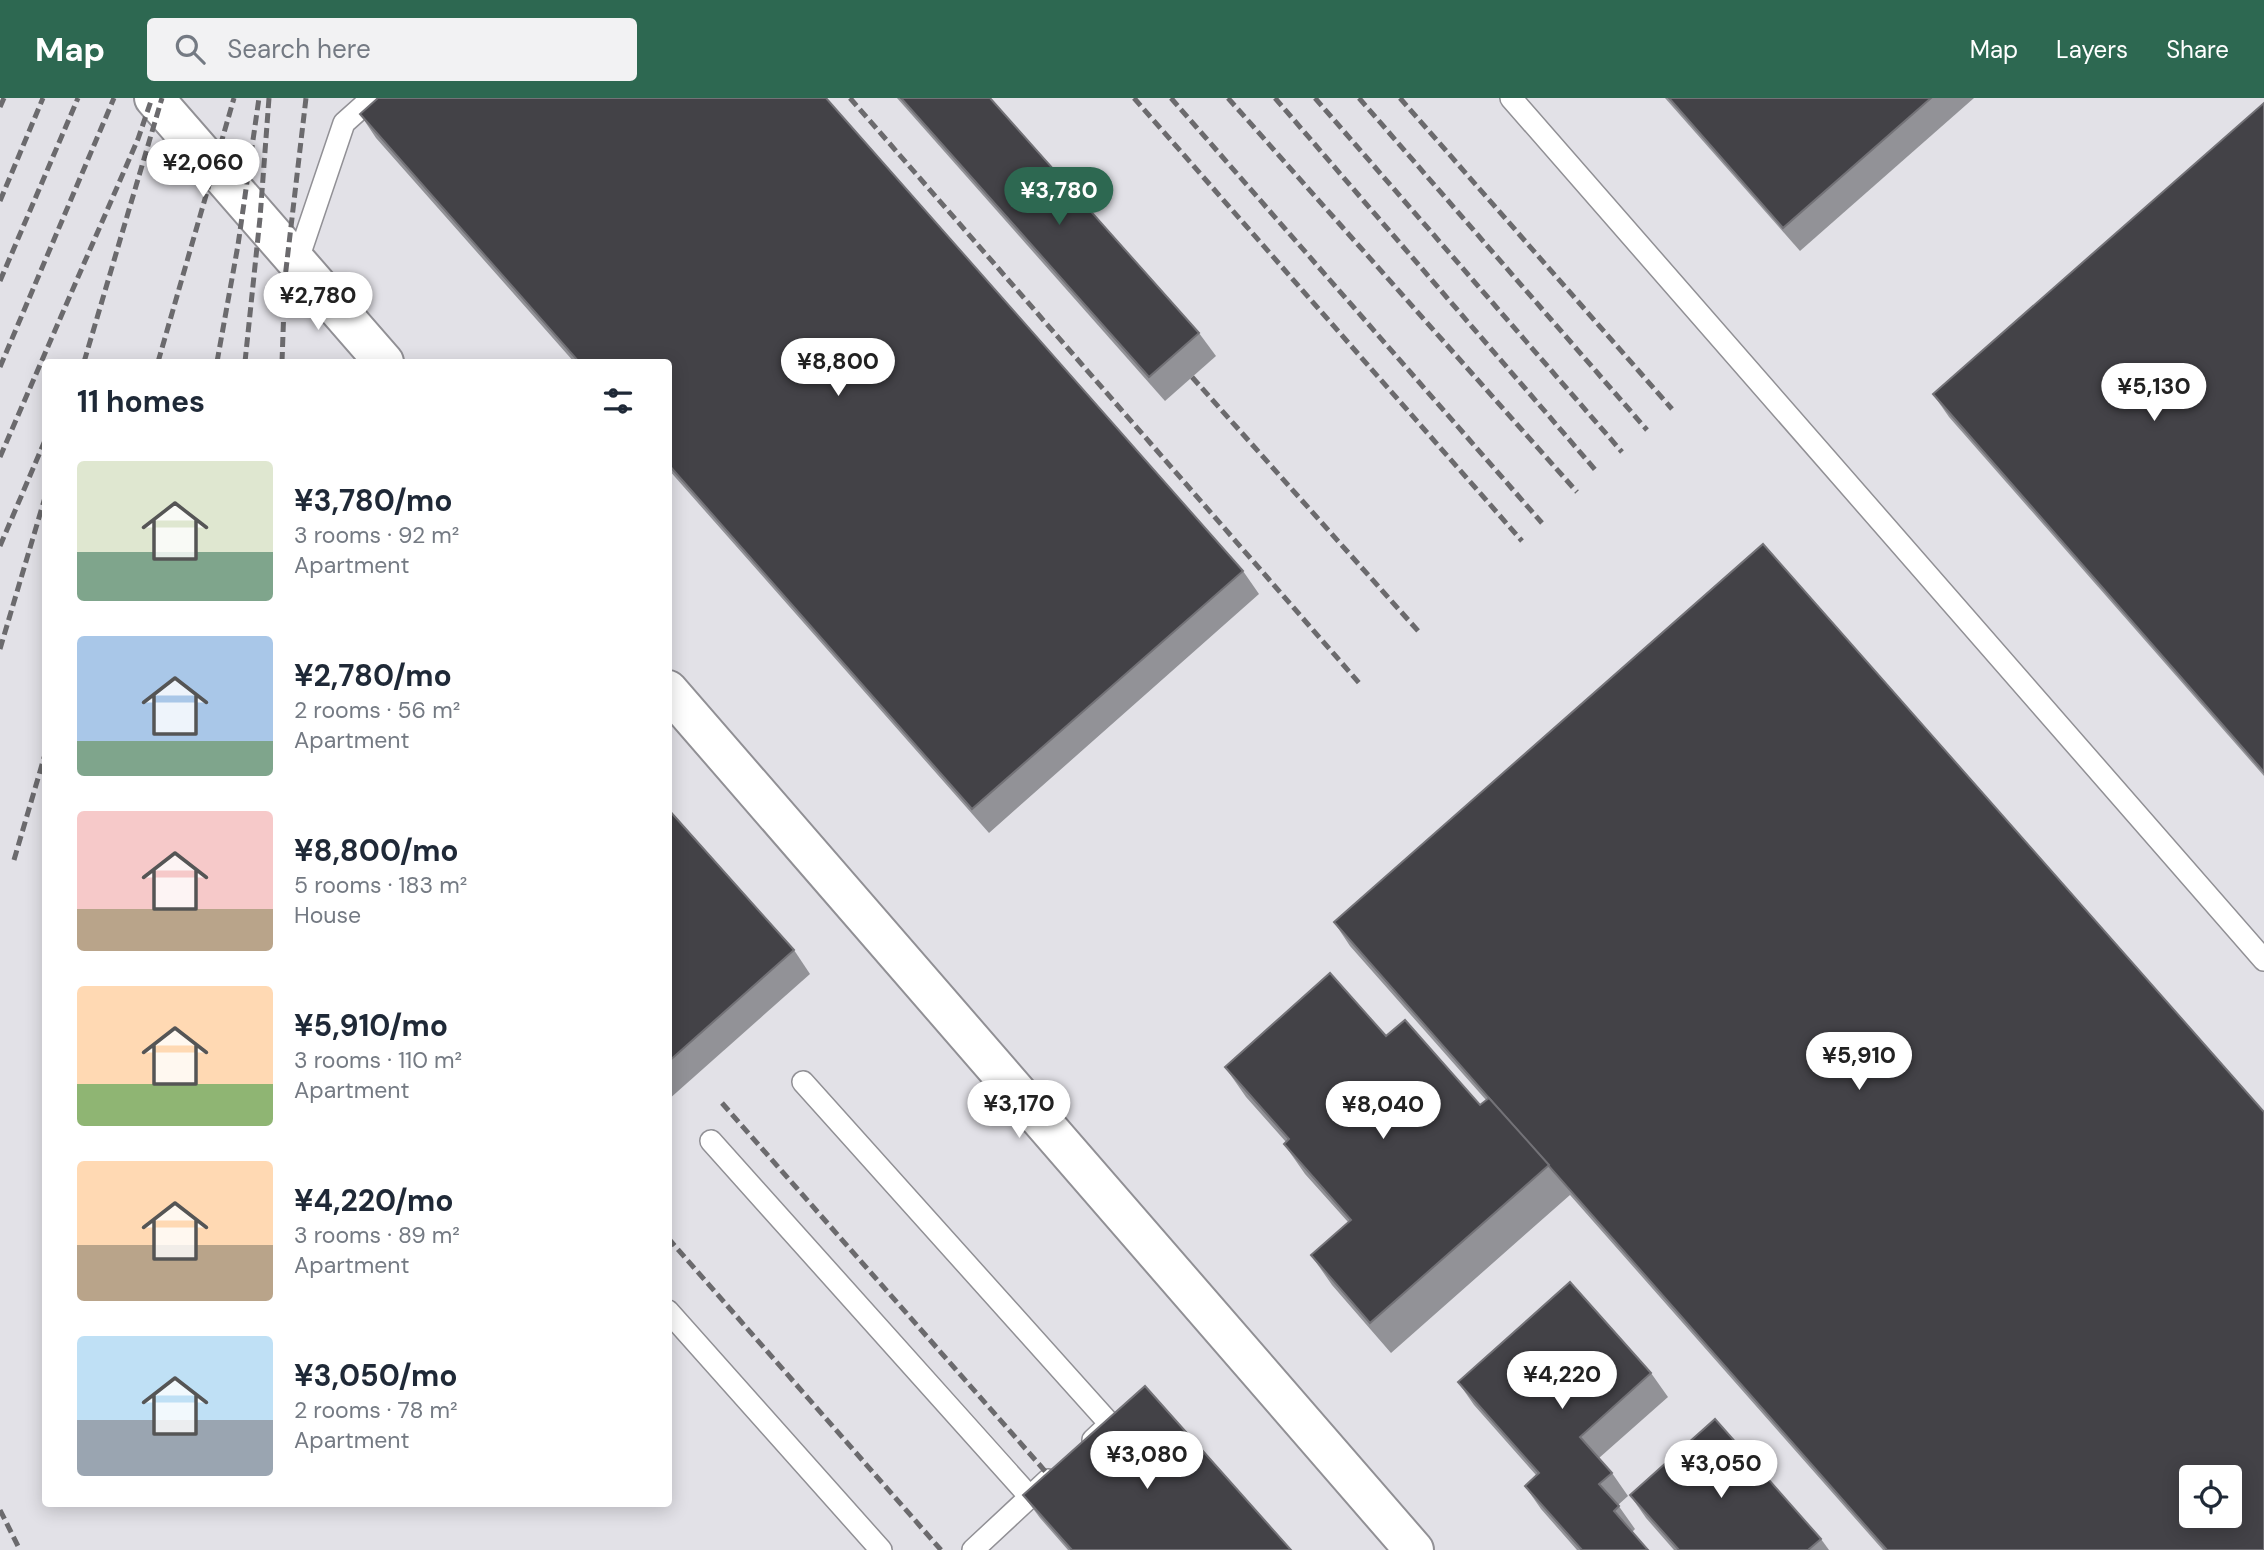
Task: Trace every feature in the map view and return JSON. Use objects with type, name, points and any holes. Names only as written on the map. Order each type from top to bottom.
[{"type":"street","points":[[154,98],[381,359]]},
{"type":"street","points":[[672,695],[1414,1550]]},
{"type":"lane","points":[[297,262],[344,123],[372,98]]},
{"type":"lane","points":[[1511,98],[2264,960]]},
{"type":"lane","points":[[803,1082],[1110,1424],[1080,1451]]},
{"type":"lane","points":[[711,1141],[1030,1497]]},
{"type":"lane","points":[[672,1315],[881,1550]]},
{"type":"lane","points":[[972,1550],[1061,1469]]},
{"type":"building","points":[[378,98],[826,98],[1243,571],[972,809],[672,469],[672,359],[576,359],[360,114]]},
{"type":"building","points":[[901,98],[990,98],[1199,333],[1149,377]]},
{"type":"building","points":[[1669,98],[1931,98],[1783,228]]},
{"type":"building","points":[[2264,103],[2264,772],[1933,394]]},
{"type":"building","points":[[1763,544],[2264,1112],[2264,1550],[1887,1550],[1334,922]]},
{"type":"building","points":[[672,813],[794,950],[672,1058]]},
{"type":"building","points":[[1330,973],[1386,1036],[1405,1020],[1480,1105],[1489,1098],[1549,1165],[1370,1323],[1311,1255],[1351,1220],[1284,1144],[1289,1139],[1225,1067]]},
{"type":"building","points":[[1570,1282],[1651,1373],[1580,1437],[1612,1473],[1599,1484],[1619,1506],[1614,1511],[1648,1550],[1582,1550],[1525,1486],[1539,1473],[1458,1382]]},
{"type":"building","points":[[1145,1386],[1291,1550],[1072,1550],[1023,1495]]},
{"type":"building","points":[[1715,1419],[1821,1539],[1808,1550],[1679,1550],[1630,1495]]},
{"type":"railway","points":[[0,107],[4,98]]},
{"type":"railway","points":[[0,201],[43,98]]},
{"type":"railway","points":[[0,281],[78,98]]},
{"type":"railway","points":[[0,367],[114,98]]},
{"type":"railway","points":[[43,359],[138,139],[152,98]]},
{"type":"railway","points":[[85,359],[162,98]]},
{"type":"railway","points":[[159,359],[234,98]]},
{"type":"railway","points":[[218,359],[238,245],[259,98]]},
{"type":"railway","points":[[245,359],[269,98]]},
{"type":"railway","points":[[282,359],[285,278],[306,98]]},
{"type":"railway","points":[[850,98],[1360,684]]},
{"type":"railway","points":[[1134,98],[1522,541]]},
{"type":"railway","points":[[1171,98],[1542,523]]},
{"type":"railway","points":[[1228,98],[1577,492]]},
{"type":"railway","points":[[1275,98],[1598,473]]},
{"type":"railway","points":[[1315,98],[1622,452]]},
{"type":"railway","points":[[1359,98],[1647,430]]},
{"type":"railway","points":[[1400,98],[1672,409]]},
{"type":"railway","points":[[0,457],[42,360]]},
{"type":"railway","points":[[1192,377],[1419,632]]},
{"type":"railway","points":[[0,546],[42,447]]},
{"type":"railway","points":[[0,649],[42,507]]},
{"type":"railway","points":[[14,860],[42,765]]},
{"type":"railway","points":[[722,1103],[1059,1487]]},
{"type":"railway","points":[[672,1243],[941,1550]]},
{"type":"railway","points":[[0,1510],[20,1550]]}]
